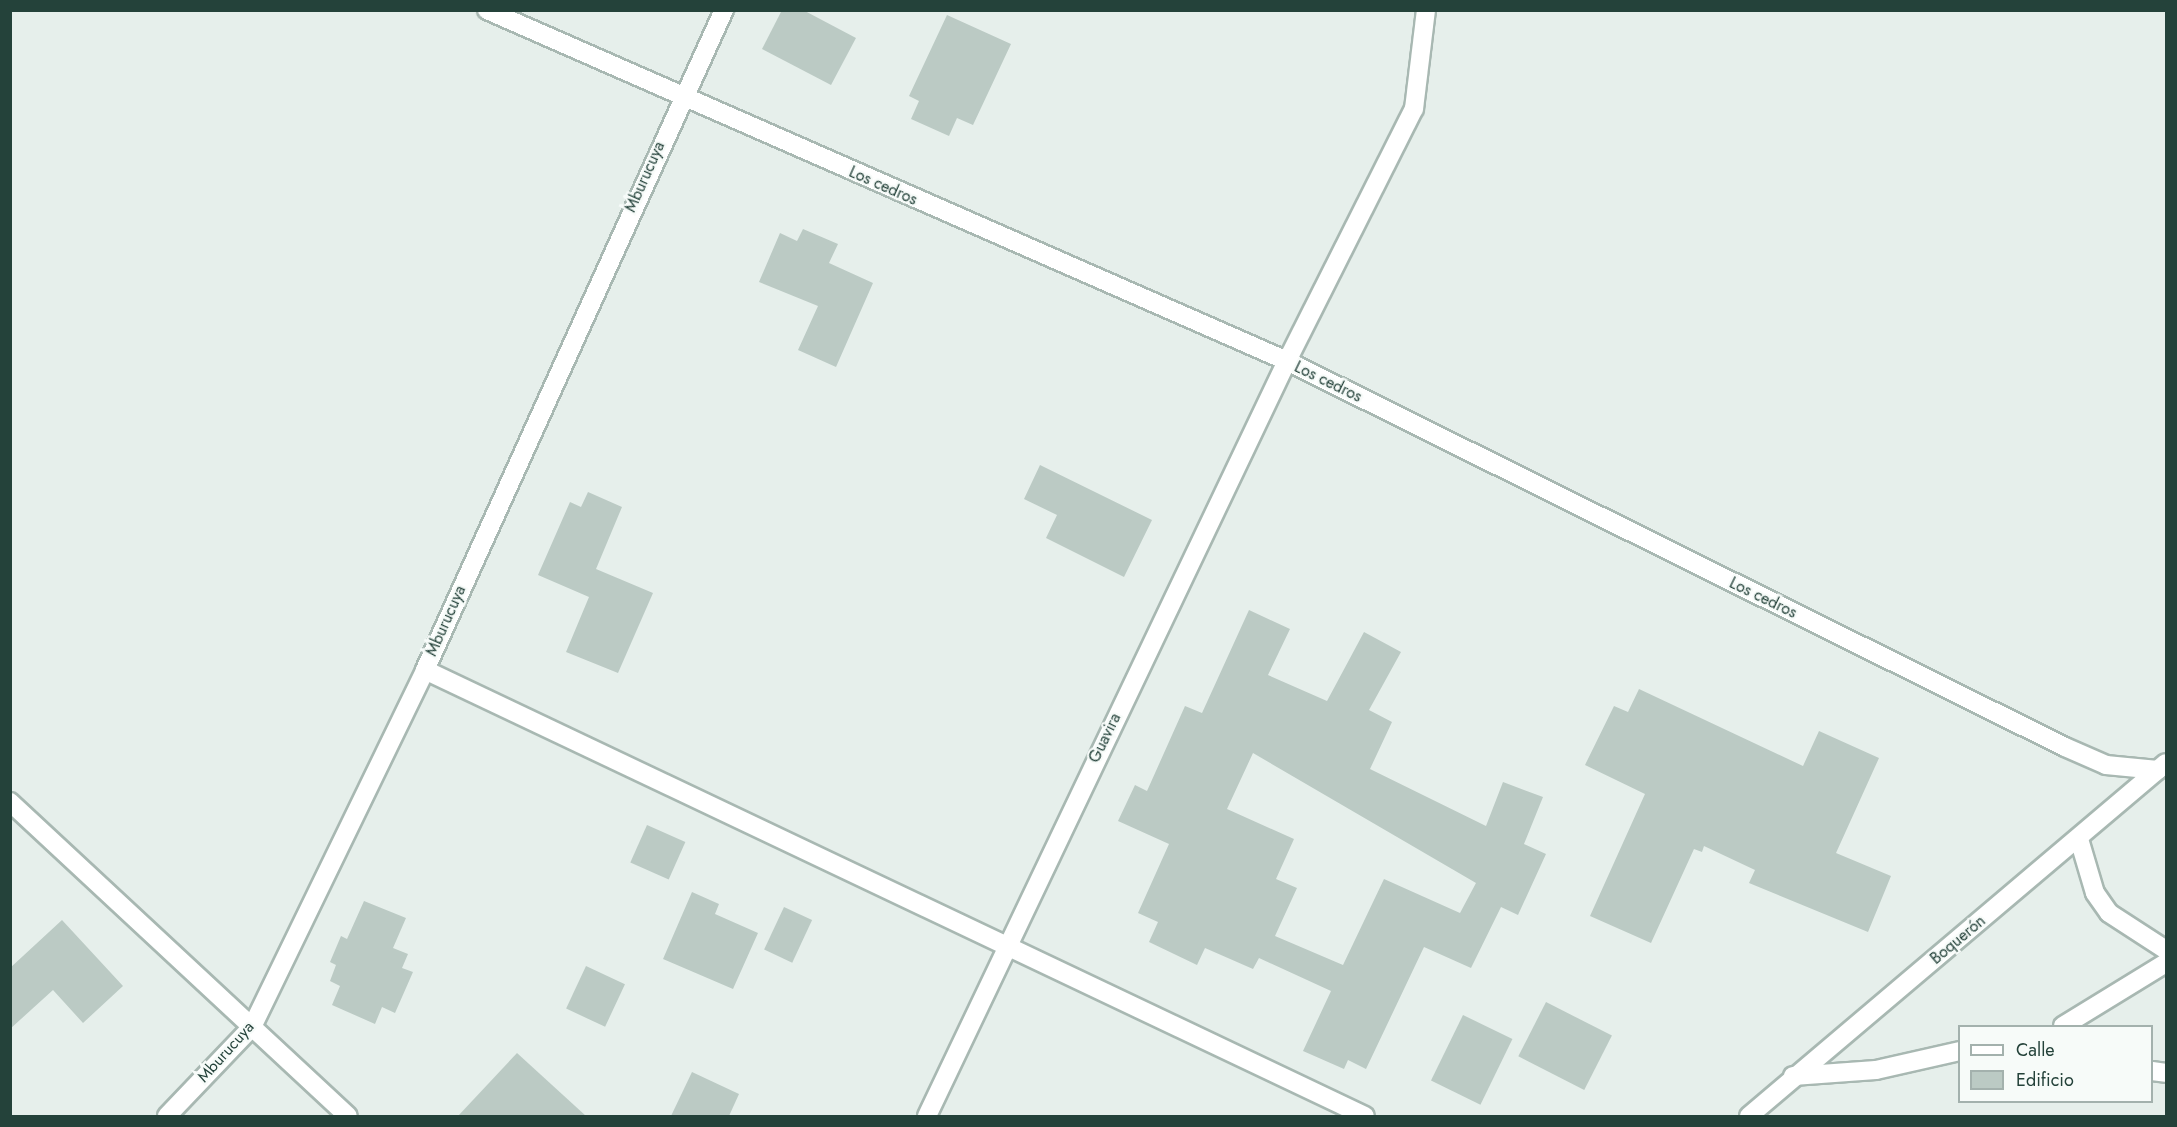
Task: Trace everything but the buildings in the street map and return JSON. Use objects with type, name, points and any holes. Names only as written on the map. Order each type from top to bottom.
[{"type":"street","name":"Los cedros","points":[[487,10],[1287,362],[2065,747],[2106,765],[2164,768]]},
{"type":"street","name":"Mburucuya","points":[[167,1116],[252,1027],[425,670],[681,97],[724,10]]},
{"type":"street","name":"Guavira","points":[[927,1116],[1005,945],[1287,362],[1414,109],[1426,10]]},
{"type":"street","points":[[425,670],[1365,1116]]},
{"type":"street","name":"Boquerón","points":[[1749,1116],[1793,1076],[2164,768]]},
{"type":"street","points":[[10,802],[348,1116]]},
{"type":"street","points":[[2079,839],[2095,893],[2109,913],[2166,950]]},
{"type":"street","points":[[2065,1025],[2166,963]]},
{"type":"street","points":[[1793,1076],[1876,1070],[1958,1051]]}]
